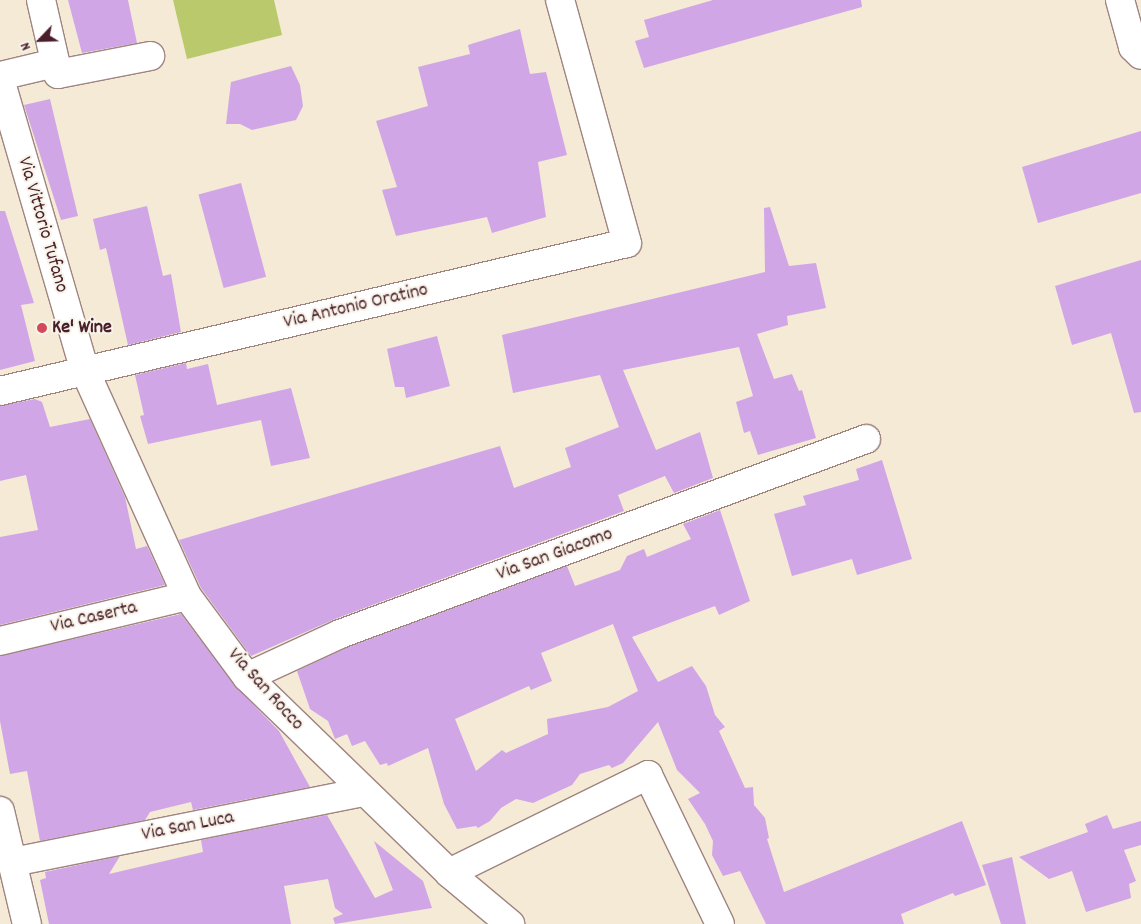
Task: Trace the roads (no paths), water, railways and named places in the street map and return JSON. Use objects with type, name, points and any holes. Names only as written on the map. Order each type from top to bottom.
[{"type":"street","points":[[41,0],[58,74],[150,56]]},
{"type":"street","name":"Via Antonio Oratino","points":[[0,391],[627,243],[560,0]]},
{"type":"street","points":[[1120,0],[1133,47],[1141,55]]},
{"type":"street","points":[[0,76],[55,63]]},
{"type":"street","name":"Via Vittorio Tufano","points":[[0,79],[85,371]]},
{"type":"street","name":"Via San Rocco","points":[[85,371],[187,596],[247,677],[449,873],[510,924]]},
{"type":"street","name":"Via San Giacomo","points":[[247,677],[340,634],[866,439]]},
{"type":"street","name":"Via Caserta","points":[[0,640],[187,596]]},
{"type":"street","points":[[449,873],[648,775],[720,924]]},
{"type":"street","name":"Via San Luca","points":[[13,862],[364,792]]},
{"type":"street","points":[[0,811],[27,924]]},
{"type":"place","name":"Ke' Wine","points":[[42,328]]}]
